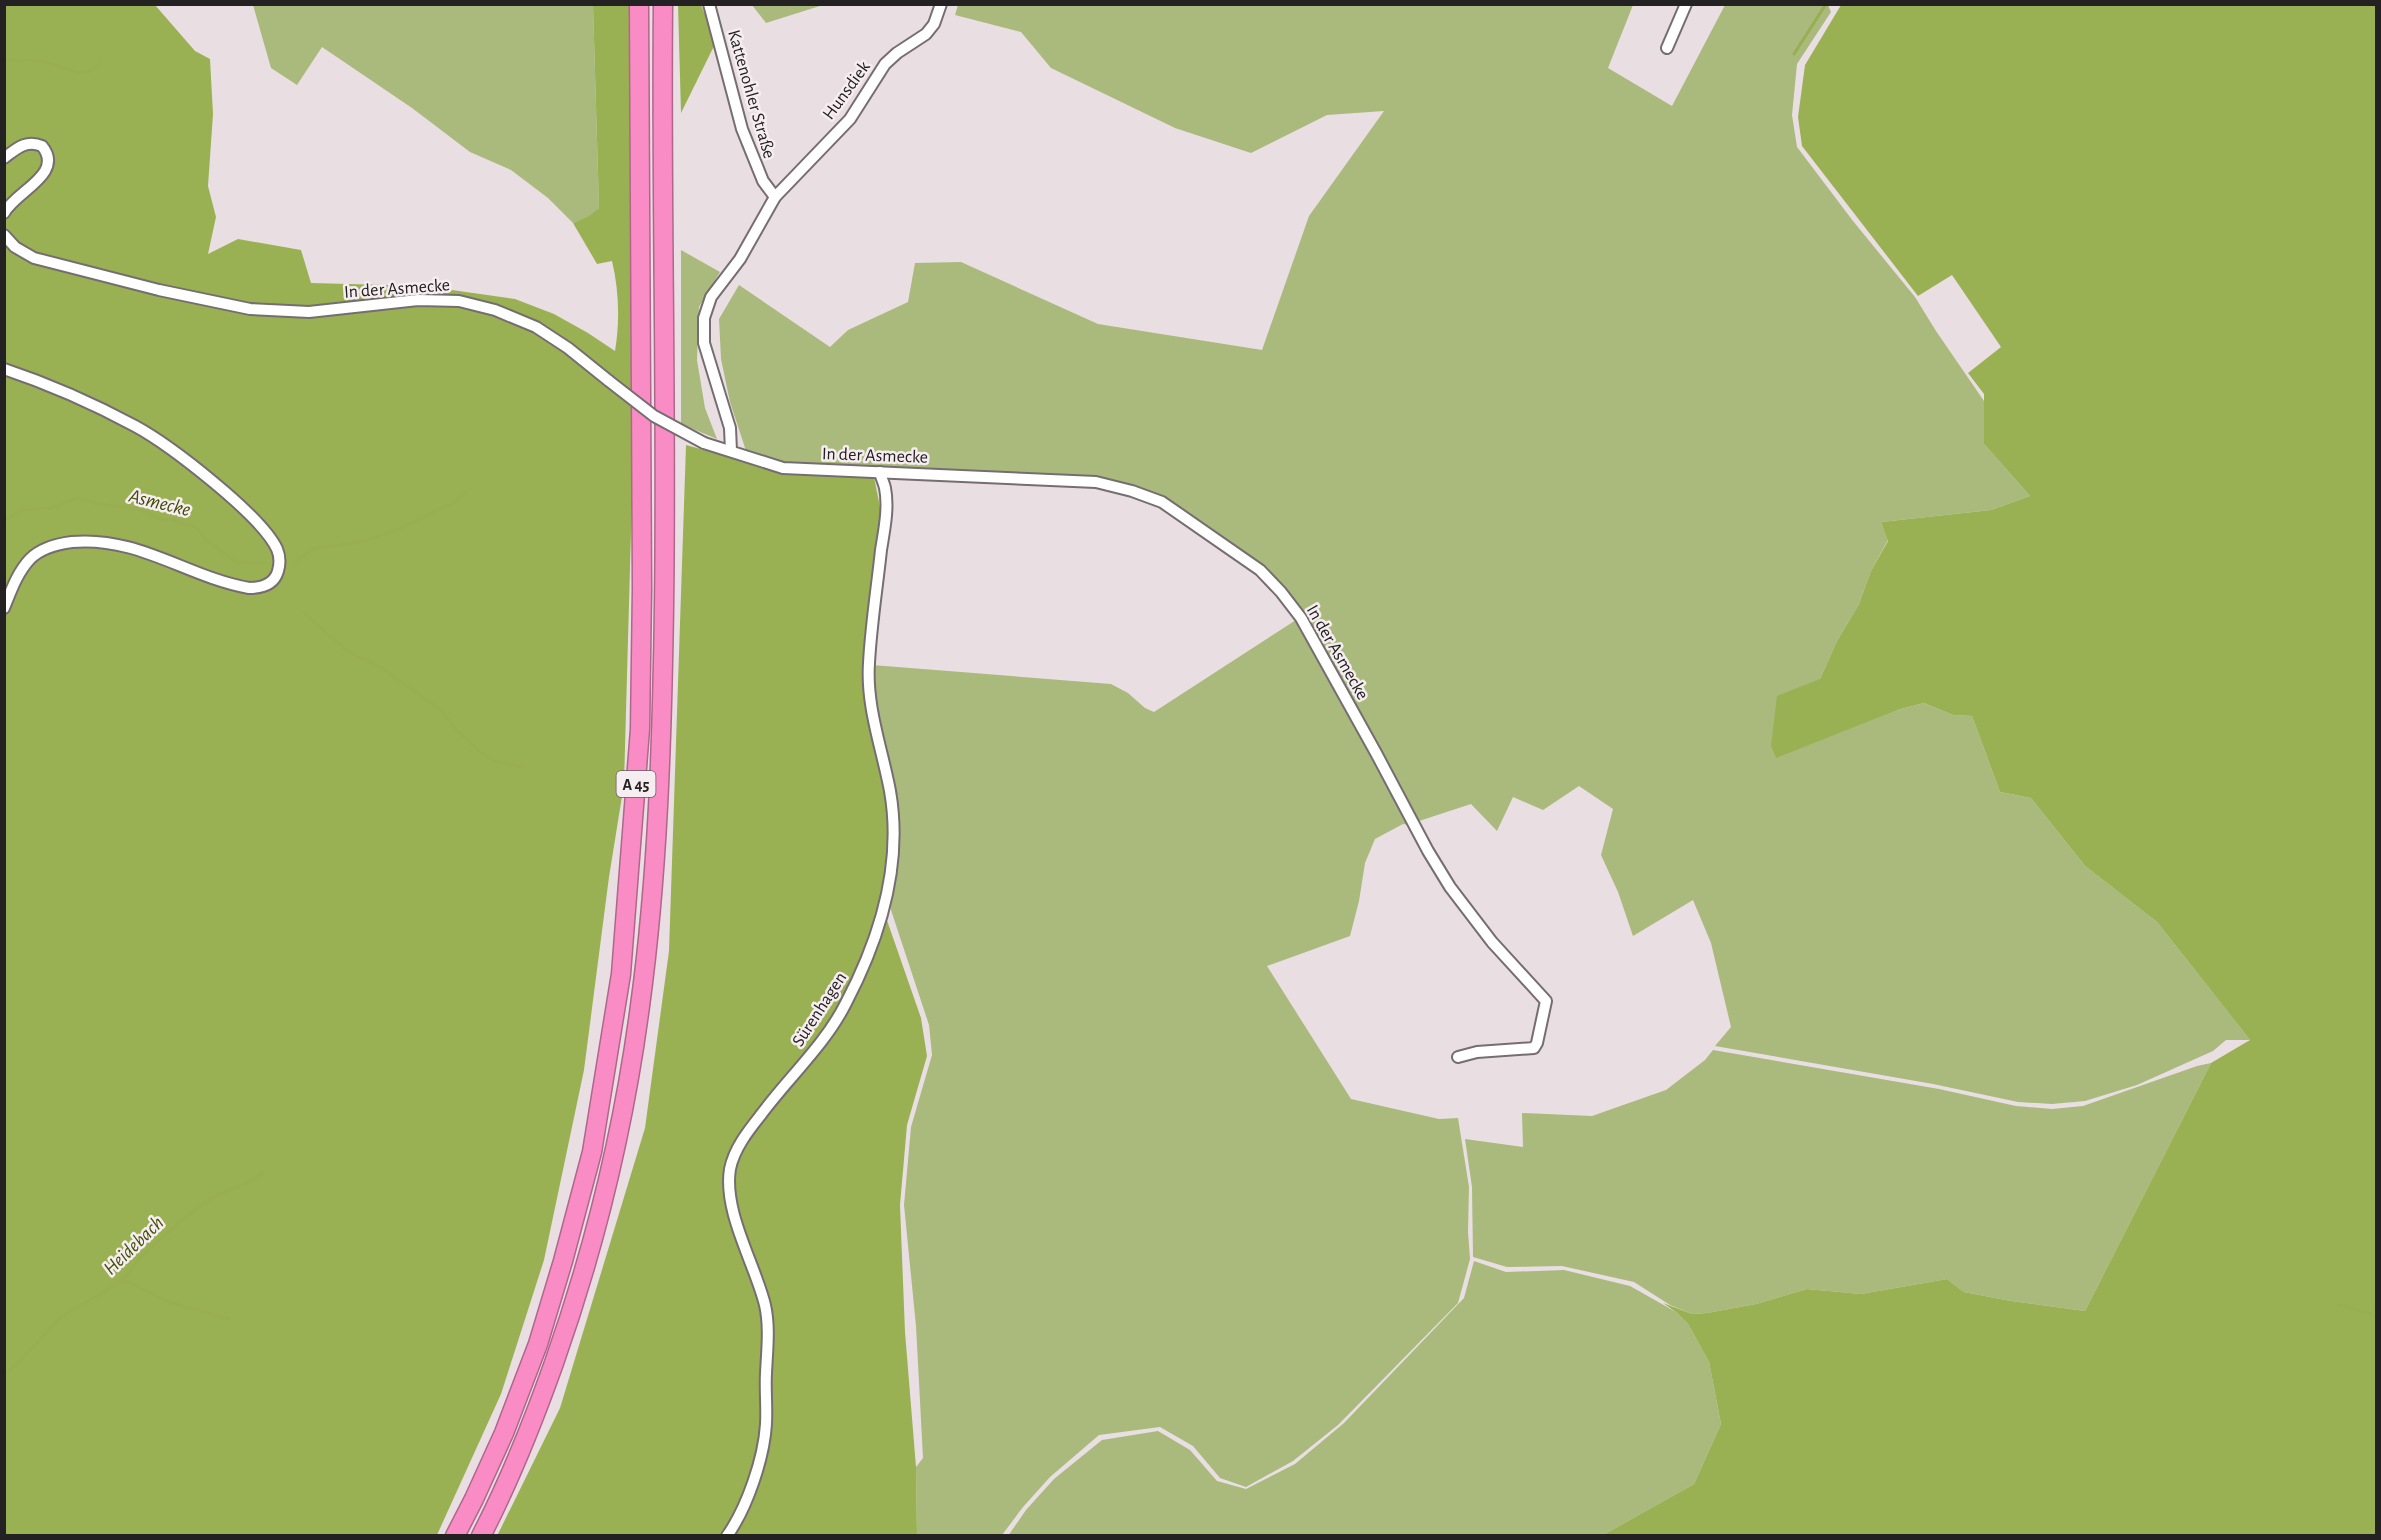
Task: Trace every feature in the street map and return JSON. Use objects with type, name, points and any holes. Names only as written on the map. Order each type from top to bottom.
[{"type":"highway","name":"A 45","points":[[455,1536],[504,1433],[538,1344],[563,1261],[592,1152],[621,974],[640,706],[642,578],[639,4]]},
{"type":"highway","name":"A 45","points":[[482,1536],[500,1500],[538,1409],[573,1307],[596,1230],[619,1129],[640,1007],[658,812],[663,683],[666,500],[663,4]]},
{"type":"street","name":"Kattenohler Straße","points":[[709,4],[742,129],[762,182],[775,197]]},
{"type":"street","name":"Hunsdiek","points":[[775,197],[850,119],[885,64],[926,34],[934,24],[941,4]]},
{"type":"street","points":[[1667,48],[1686,4]]},
{"type":"street","points":[[4,158],[19,147],[32,143],[42,146],[49,160],[40,178],[10,204],[4,213]]},
{"type":"street","points":[[731,451],[730,428],[704,344],[704,318],[718,285],[740,259],[775,197]]},
{"type":"street","name":"In der Asmecke","points":[[4,235],[15,247],[34,258],[159,290],[250,309],[309,312],[418,300],[459,301],[495,310],[536,327],[568,348],[654,416],[704,443],[783,468],[1096,482],[1132,491],[1162,502],[1260,570],[1301,618],[1428,851],[1450,886],[1492,942],[1546,1001],[1534,1048],[1477,1052],[1458,1057]]},
{"type":"street","points":[[4,369],[82,400],[137,427],[175,453],[202,473],[260,525],[276,546],[279,559],[278,572],[271,582],[258,588],[249,588],[124,546],[97,542],[65,543],[44,549],[29,560],[15,582],[4,608]]},
{"type":"street","name":"Sürenhagen","points":[[727,1536],[736,1524],[744,1506],[759,1463],[764,1440],[768,1335],[766,1308],[734,1215],[729,1188],[730,1171],[734,1155],[750,1129],[816,1049],[844,1008],[865,967],[880,928],[886,896],[894,825],[890,792],[872,713],[869,665],[885,517],[885,487],[880,472]]},
{"type":"green space","points":[[5,5],[155,5],[195,51],[210,59],[213,114],[208,186],[216,217],[208,254],[238,239],[301,250],[311,283],[424,286],[515,299],[554,314],[615,351],[618,306],[612,261],[597,264],[573,223],[589,216],[599,208],[593,5],[632,5],[630,96],[634,424],[624,784],[609,877],[584,1070],[544,1260],[501,1394],[437,1535],[5,1536]]},
{"type":"green space","points":[[253,5],[593,5],[599,208],[590,216],[573,223],[548,198],[511,170],[470,152],[412,108],[322,47],[297,85],[271,68]]},
{"type":"green space","points":[[678,5],[701,5],[716,42],[681,113]]},
{"type":"green space","points":[[752,5],[823,5],[766,23]]},
{"type":"green space","points":[[958,5],[1633,5],[1608,68],[1672,106],[1725,5],[1828,5],[1831,12],[1797,64],[1792,115],[1797,147],[1915,297],[1984,401],[1984,444],[2030,496],[1991,510],[1881,522],[1888,540],[1871,571],[1859,604],[1837,641],[1820,679],[1897,710],[1924,703],[1953,715],[1972,716],[2000,792],[2031,798],[2085,866],[2157,922],[2250,1040],[2226,1040],[2213,1051],[2137,1085],[2085,1101],[2052,1104],[2018,1102],[1933,1084],[1715,1046],[1731,1027],[1711,943],[1693,900],[1633,936],[1618,892],[1601,855],[1613,809],[1579,786],[1543,810],[1513,797],[1497,831],[1471,804],[1416,822],[1284,590],[1137,487],[783,464],[747,454],[730,402],[721,359],[719,319],[739,285],[830,347],[848,330],[908,302],[915,263],[961,262],[1098,324],[1262,350],[1309,216],[1384,111],[1327,115],[1251,153],[1175,128],[1051,68],[1021,32],[955,15]]},
{"type":"green space","points":[[1841,5],[2376,5],[2376,1535],[1603,1535],[1694,1484],[1721,1424],[1709,1362],[1688,1324],[1663,1303],[1692,1314],[1707,1313],[1756,1304],[1807,1289],[1861,1294],[1947,1279],[1964,1292],[2085,1311],[2211,1063],[2250,1040],[2157,922],[2085,866],[2031,798],[2000,792],[1972,716],[1953,715],[1924,703],[1897,710],[1776,758],[1771,746],[1777,696],[1820,679],[1837,641],[1859,604],[1871,571],[1888,541],[1881,522],[1991,510],[2030,496],[1984,444],[1984,394],[1968,373],[2001,347],[1952,275],[1918,296],[1802,146],[1798,117],[1805,65]]},
{"type":"green space","points":[[681,250],[720,272],[699,307],[697,360],[705,408],[717,439],[681,424]]},
{"type":"green space","points":[[686,445],[783,472],[874,477],[882,517],[866,665],[892,825],[882,906],[921,1018],[927,1056],[907,1125],[900,1205],[905,1332],[916,1467],[917,1535],[497,1536],[560,1408],[645,1128],[669,951]]},
{"type":"green space","points":[[1296,620],[1410,825],[1403,824],[1375,839],[1365,863],[1350,936],[1267,966],[1351,1099],[1439,1119],[1458,1118],[1469,1187],[1470,1259],[1458,1303],[1338,1425],[1293,1461],[1246,1487],[1220,1478],[1193,1446],[1160,1427],[1099,1435],[1050,1477],[1002,1535],[917,1535],[916,1467],[923,1458],[916,1326],[904,1205],[911,1127],[932,1055],[929,1025],[889,904],[872,665],[1111,684],[1154,712]]},
{"type":"green space","points":[[1713,1050],[1939,1089],[2016,1106],[2052,1109],[2083,1106],[2211,1063],[2085,1311],[1964,1292],[1947,1279],[1861,1294],[1807,1289],[1756,1304],[1692,1314],[1670,1305],[1634,1282],[1562,1266],[1507,1267],[1473,1257],[1472,1187],[1465,1139],[1523,1147],[1522,1113],[1592,1116],[1666,1090],[1705,1060]]},
{"type":"green space","points":[[1474,1261],[1506,1272],[1564,1270],[1630,1286],[1676,1312],[1688,1324],[1709,1362],[1721,1424],[1694,1484],[1603,1535],[1008,1536],[1026,1510],[1054,1479],[1102,1440],[1158,1431],[1190,1450],[1217,1481],[1246,1489],[1295,1464],[1344,1423],[1464,1298]]},
{"type":"waterway","points":[[1794,54],[1826,4]]},
{"type":"waterway","points":[[4,60],[41,61],[83,73],[100,63]]},
{"type":"waterway","name":"Asmecke","points":[[294,562],[316,548],[361,542],[402,528],[457,501],[466,492]]},
{"type":"waterway","name":"Asmecke","points":[[4,521],[21,510],[52,508],[77,498],[98,504],[138,509],[161,519],[175,520],[196,527],[206,540],[236,562],[264,563]]},
{"type":"waterway","points":[[304,613],[347,651],[382,668],[441,710],[451,724],[480,752],[492,760],[522,767]]},
{"type":"waterway","name":"Heidebach","points":[[4,1374],[17,1364],[61,1317],[114,1286],[178,1223],[211,1198],[247,1183],[263,1173]]},
{"type":"waterway","points":[[118,1282],[129,1282],[169,1302],[229,1319]]},
{"type":"waterway","points":[[2338,1305],[2376,1315]]}]
